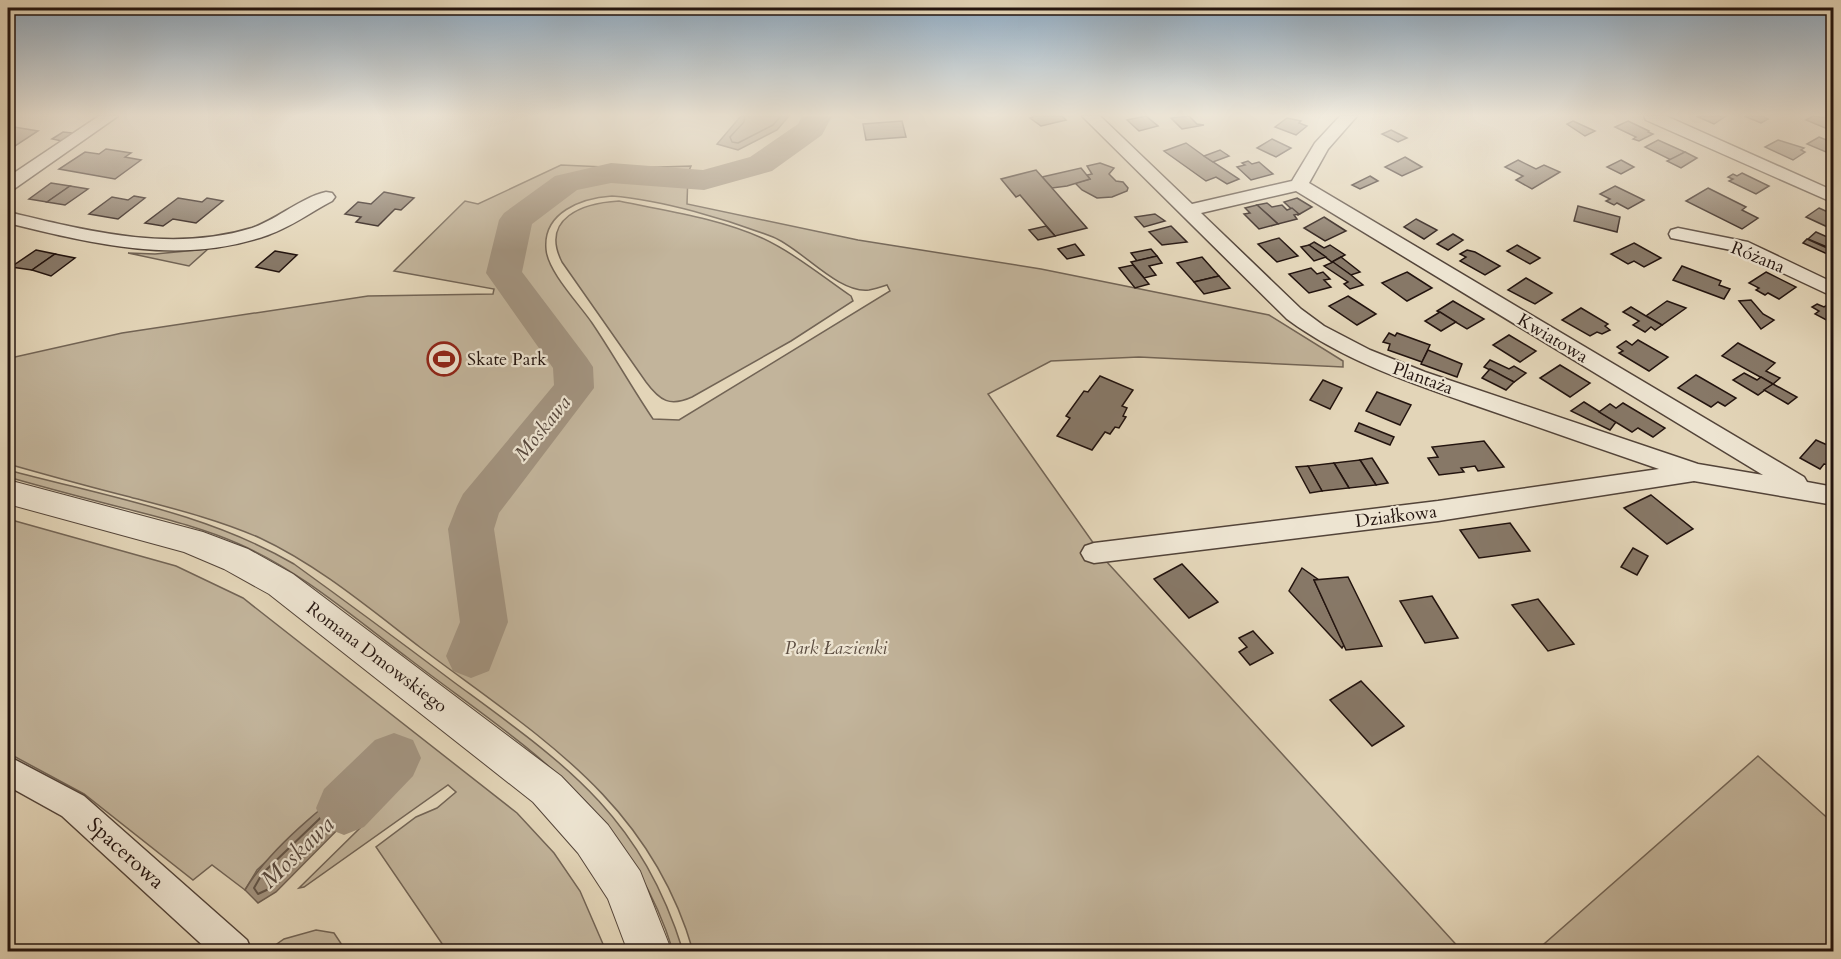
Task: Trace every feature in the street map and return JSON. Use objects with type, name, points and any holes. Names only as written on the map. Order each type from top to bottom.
[{"type":"street","points":[[8,185],[44,161]]},
{"type":"street","name":"Plantaża","points":[[1136,161],[1294,314],[1317,332],[1362,355],[1428,381],[1697,472],[1833,496]]},
{"type":"street","points":[[1187,211],[1299,185],[1313,161]]},
{"type":"street","points":[[1751,161],[1833,198]]},
{"type":"street","name":"Kwiatowa","points":[[1299,185],[1808,490]]},
{"type":"street","points":[[8,218],[102,239],[161,246],[223,240],[261,231],[326,197]]},
{"type":"street","name":"Różana","points":[[1678,234],[1741,246],[1833,291]]},
{"type":"street","name":"Działkowa","points":[[1094,553],[1438,511],[1697,472]]},
{"type":"street","name":"Romana Dmowskiego","points":[[8,492],[191,541],[236,559],[281,584],[547,789],[593,839],[625,886],[650,951]]},
{"type":"street","name":"Spacerowa","points":[[8,770],[73,806],[235,951]]},
{"type":"green space","name":"Park Łazienki","points":[[561,165],[627,168],[691,166],[688,173],[687,204],[858,240],[1041,269],[1269,315],[1343,361],[1343,367],[1139,357],[1051,361],[988,394],[1106,561],[1462,951],[693,951],[674,899],[649,853],[619,812],[585,776],[507,711],[343,588],[302,561],[244,531],[194,514],[8,464],[8,356],[15,357],[122,333],[368,296],[493,294],[494,289],[394,271],[465,201],[478,204]],"holes":[[[600,197],[631,198],[694,211],[755,230],[784,243],[845,285],[869,290],[887,285],[890,291],[679,420],[653,419],[592,323],[558,278],[546,250],[546,237],[550,226],[566,210]]]},
{"type":"green space","points":[[619,201],[710,220],[762,238],[808,265],[851,296],[853,301],[791,341],[692,397],[678,402],[661,398],[646,382],[562,262],[557,247],[557,234],[561,224],[569,216],[592,205]]},
{"type":"green space","points":[[208,249],[189,266],[128,253],[155,254]]},
{"type":"green space","points":[[8,470],[191,519],[261,546],[294,564],[531,740],[594,796],[621,827],[645,863],[665,903],[683,951],[673,951],[653,900],[628,856],[599,817],[566,782],[491,720],[305,581],[262,555],[200,529],[8,477]]},
{"type":"green space","points":[[8,519],[176,566],[243,598],[517,813],[554,853],[580,891],[606,951],[447,951],[376,847],[416,817],[437,808],[456,792],[448,785],[304,887],[299,888],[362,826],[377,793],[397,770],[398,774],[399,762],[386,757],[335,797],[257,870],[245,890],[212,865],[193,880],[84,794],[8,753]]},
{"type":"green space","points":[[1758,756],[1833,823],[1833,951],[1536,951]]},
{"type":"green space","points":[[316,930],[334,933],[346,951],[267,951],[284,939]]},
{"type":"water","points":[[382,762],[391,769],[350,817],[276,892],[258,903],[245,890],[257,872],[308,820]]},
{"type":"building","points":[[72,161],[140,161],[115,179],[59,169]]},
{"type":"building","points":[[1178,161],[1211,161],[1239,179],[1227,184],[1216,177],[1206,181]]},
{"type":"building","points":[[1248,161],[1252,164],[1259,162],[1273,174],[1251,180],[1237,167],[1245,165],[1242,163]]},
{"type":"building","points":[[1397,161],[1411,161],[1422,167],[1402,176],[1385,167]]},
{"type":"building","points":[[1520,161],[1536,169],[1544,165],[1560,172],[1532,189],[1516,180],[1523,176],[1505,167]]},
{"type":"building","points":[[1622,161],[1634,167],[1621,174],[1607,167]]},
{"type":"building","points":[[1667,161],[1693,161],[1681,168]]},
{"type":"building","points":[[1100,163],[1114,168],[1109,174],[1116,181],[1123,182],[1128,188],[1127,191],[1112,197],[1097,198],[1082,190],[1075,183],[1090,179],[1087,175],[1092,174],[1087,166]]},
{"type":"building","points":[[1081,168],[1090,179],[1067,186],[1052,188],[1042,177]]},
{"type":"building","points":[[1036,170],[1087,228],[1055,236],[1020,195],[1016,197],[1001,179]]},
{"type":"building","points":[[1742,173],[1769,186],[1756,194],[1729,181],[1733,179],[1728,177]]},
{"type":"building","points":[[1370,176],[1378,181],[1360,189],[1352,185]]},
{"type":"building","points":[[51,183],[70,186],[47,202],[29,199]]},
{"type":"building","points":[[70,186],[88,189],[65,205],[47,202]]},
{"type":"building","points":[[1615,186],[1644,200],[1628,209],[1617,203],[1614,205],[1606,201],[1610,199],[1600,194]]},
{"type":"building","points":[[1708,188],[1746,207],[1742,210],[1758,218],[1742,229],[1686,201]]},
{"type":"building","points":[[384,192],[414,198],[401,210],[395,209],[378,226],[356,222],[361,217],[345,214],[358,202],[371,204]]},
{"type":"building","points":[[134,196],[145,198],[118,219],[89,214],[112,197],[128,200]]},
{"type":"building","points":[[178,198],[202,202],[207,198],[223,201],[196,223],[173,219],[163,226],[145,223]]},
{"type":"building","points":[[1297,198],[1312,207],[1298,215],[1284,202]]},
{"type":"building","points":[[1267,203],[1272,207],[1282,205],[1287,210],[1292,208],[1299,214],[1294,215],[1297,219],[1278,224],[1257,205]]},
{"type":"building","points":[[1257,205],[1278,224],[1259,229],[1244,214],[1250,213],[1245,208]]},
{"type":"building","points":[[1578,206],[1620,217],[1617,232],[1574,221]]},
{"type":"building","points":[[1819,208],[1830,213],[1834,212],[1834,230],[1806,217]]},
{"type":"building","points":[[1155,214],[1165,221],[1144,227],[1135,217]]},
{"type":"building","points":[[1324,217],[1346,231],[1325,241],[1304,228]]},
{"type":"building","points":[[1416,219],[1437,230],[1424,239],[1404,227]]},
{"type":"building","points":[[1046,226],[1055,236],[1038,240],[1029,230]]},
{"type":"building","points":[[1171,226],[1187,242],[1162,245],[1149,232]]},
{"type":"building","points":[[1816,232],[1834,240],[1834,250],[1808,239]]},
{"type":"building","points":[[1453,234],[1463,240],[1448,250],[1437,244]]},
{"type":"building","points":[[1279,238],[1298,256],[1277,262],[1258,244]]},
{"type":"building","points":[[1807,239],[1834,251],[1834,257],[1803,243]]},
{"type":"building","points":[[1314,242],[1324,248],[1330,245],[1345,255],[1332,262],[1309,245]]},
{"type":"building","points":[[1634,243],[1661,258],[1644,267],[1634,261],[1628,264],[1611,254]]},
{"type":"building","points":[[1075,244],[1084,255],[1067,259],[1058,249]]},
{"type":"building","points":[[1309,245],[1326,257],[1314,261],[1301,247]]},
{"type":"building","points":[[1517,245],[1540,258],[1530,264],[1507,251]]},
{"type":"building","points":[[1151,249],[1157,256],[1137,261],[1131,253]]},
{"type":"building","points":[[36,250],[55,254],[32,270],[11,267]]},
{"type":"building","points":[[1467,250],[1500,266],[1485,275],[1460,261],[1466,257],[1460,254]]},
{"type":"building","points":[[275,251],[297,255],[279,272],[256,267]]},
{"type":"building","points":[[55,254],[75,258],[51,276],[32,270]]},
{"type":"building","points":[[1157,256],[1162,263],[1149,266],[1156,275],[1144,278],[1131,262]]},
{"type":"building","points":[[1202,257],[1219,276],[1194,282],[1177,263]]},
{"type":"building","points":[[1341,257],[1360,272],[1351,275],[1332,262]]},
{"type":"building","points":[[1333,262],[1363,285],[1350,289],[1344,284],[1348,282],[1324,266]]},
{"type":"building","points":[[1133,265],[1149,284],[1135,288],[1119,268]]},
{"type":"building","points":[[1682,266],[1721,281],[1719,285],[1730,289],[1724,299],[1673,280]]},
{"type":"building","points":[[1311,268],[1317,274],[1323,272],[1330,279],[1324,280],[1331,287],[1309,293],[1289,274]]},
{"type":"building","points":[[1407,272],[1432,288],[1407,301],[1382,283]]},
{"type":"building","points":[[1766,272],[1796,287],[1779,299],[1768,293],[1765,295],[1756,290],[1759,288],[1749,283]]},
{"type":"building","points":[[1219,276],[1230,288],[1204,294],[1194,282]]},
{"type":"building","points":[[1526,278],[1552,293],[1535,304],[1508,290]]},
{"type":"building","points":[[1348,296],[1376,314],[1357,325],[1329,306]]},
{"type":"building","points":[[1751,300],[1763,314],[1774,320],[1761,329],[1739,301]]},
{"type":"building","points":[[1453,301],[1484,319],[1467,329],[1437,311]]},
{"type":"building","points":[[1667,301],[1686,308],[1662,325],[1646,316]]},
{"type":"building","points":[[1817,304],[1824,307],[1829,304],[1834,306],[1834,324],[1815,314],[1819,311],[1812,307]]},
{"type":"building","points":[[1631,307],[1662,325],[1655,330],[1651,327],[1645,332],[1633,325],[1639,321],[1623,312]]},
{"type":"building","points":[[1581,308],[1608,324],[1605,326],[1610,330],[1602,334],[1597,332],[1590,336],[1562,320]]},
{"type":"building","points":[[1440,312],[1456,322],[1441,331],[1425,321]]},
{"type":"building","points":[[1389,333],[1395,336],[1397,333],[1430,345],[1422,362],[1388,350],[1390,344],[1383,342]]},
{"type":"building","points":[[1509,335],[1536,351],[1520,362],[1493,345]]},
{"type":"building","points":[[1638,340],[1668,357],[1649,371],[1619,353],[1623,351],[1617,347],[1626,341],[1632,345]]},
{"type":"building","points":[[1738,343],[1775,363],[1766,371],[1780,378],[1773,384],[1722,356]]},
{"type":"building","points":[[1428,350],[1462,364],[1457,377],[1421,364]]},
{"type":"building","points":[[1490,360],[1509,369],[1514,366],[1526,373],[1514,382],[1484,367]]},
{"type":"building","points":[[1560,365],[1590,383],[1570,397],[1540,378]]},
{"type":"building","points":[[1490,369],[1514,382],[1506,390],[1482,378]]},
{"type":"building","points":[[1744,373],[1757,380],[1761,377],[1773,384],[1758,395],[1733,380]]},
{"type":"building","points":[[1696,375],[1736,398],[1725,406],[1718,402],[1711,407],[1678,388]]},
{"type":"building","points":[[1100,376],[1133,390],[1122,406],[1127,408],[1123,416],[1126,417],[1119,428],[1115,427],[1110,434],[1105,432],[1092,450],[1057,436],[1070,418],[1066,416],[1084,391],[1088,392]]},
{"type":"building","points":[[1323,380],[1342,388],[1330,409],[1310,400]]},
{"type":"building","points":[[1773,384],[1797,397],[1788,404],[1764,390]]},
{"type":"building","points":[[1377,392],[1411,405],[1400,425],[1366,411]]},
{"type":"building","points":[[1584,402],[1616,422],[1610,430],[1571,411]]},
{"type":"building","points":[[1623,403],[1665,428],[1653,437],[1638,428],[1632,432],[1599,412],[1610,404],[1616,408]]},
{"type":"building","points":[[1359,423],[1394,437],[1390,445],[1355,431]]},
{"type":"building","points":[[1816,440],[1834,448],[1834,470],[1831,465],[1824,464],[1820,469],[1800,458]]},
{"type":"building","points":[[1484,441],[1504,467],[1478,471],[1475,466],[1461,468],[1464,472],[1439,475],[1428,458],[1438,457],[1432,447]]},
{"type":"building","points":[[1372,458],[1388,483],[1376,485],[1360,460]]},
{"type":"building","points":[[1360,460],[1376,485],[1349,488],[1334,463]]},
{"type":"building","points":[[1334,463],[1349,488],[1322,491],[1308,466]]},
{"type":"building","points":[[1308,466],[1322,491],[1310,493],[1296,467]]},
{"type":"building","points":[[1651,495],[1693,529],[1667,544],[1624,508]]},
{"type":"building","points":[[1510,523],[1530,551],[1479,558],[1460,530]]},
{"type":"building","points":[[1633,548],[1648,556],[1637,575],[1621,567]]},
{"type":"building","points":[[1182,564],[1218,602],[1189,618],[1154,579]]},
{"type":"building","points":[[1302,568],[1319,580],[1314,580],[1344,645],[1342,648],[1289,591]]},
{"type":"building","points":[[1348,577],[1382,646],[1346,650],[1314,580]]},
{"type":"building","points":[[1432,596],[1458,638],[1425,643],[1400,601]]},
{"type":"building","points":[[1538,599],[1574,644],[1548,651],[1512,605]]},
{"type":"building","points":[[1253,631],[1273,653],[1250,665],[1239,652],[1247,647],[1239,638]]},
{"type":"building","points":[[1361,681],[1404,726],[1372,746],[1330,700]]},
{"type":"waterway","name":"Moskawa","points":[[471,656],[484,622],[471,529],[479,506],[574,388],[573,367],[504,273],[516,220],[566,183],[611,173],[704,180],[766,161]]},
{"type":"waterway","name":"Moskawa","points":[[344,808],[394,758]]},
{"type":"place","name":"Skate Park","points":[[444,359]]}]
